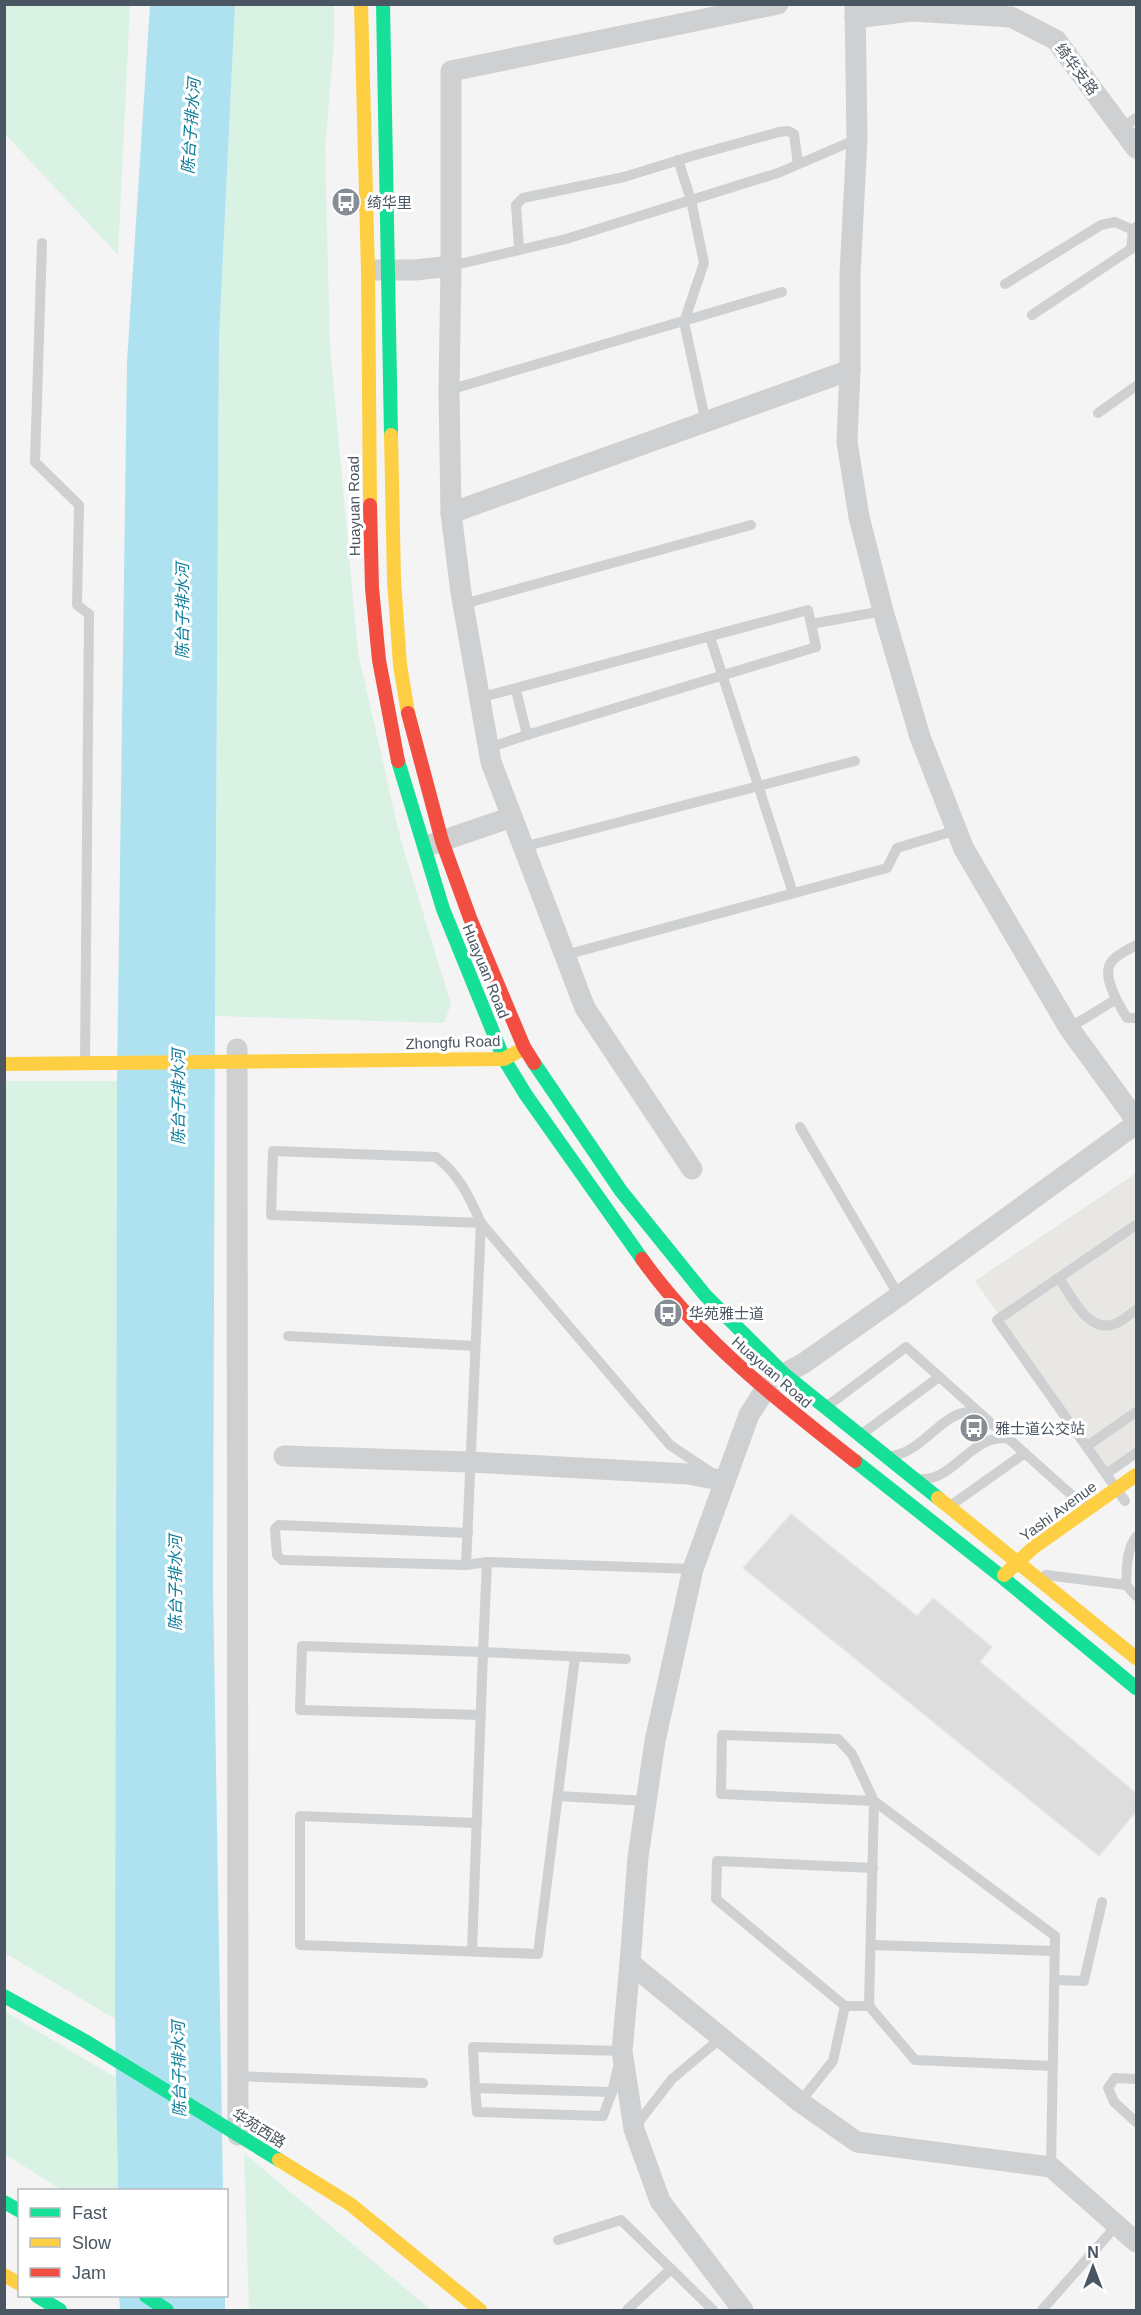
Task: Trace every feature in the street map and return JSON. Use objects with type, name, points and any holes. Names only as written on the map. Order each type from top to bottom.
[{"type":"main road","name":"Huayuan Road","points":[[361,4],[368,270],[372,588],[386,707],[395,751],[432,844],[470,918],[524,1047],[621,1191],[653,1233],[705,1295],[784,1374],[950,1506],[1020,1567],[1137,1658]]},
{"type":"main road","name":"Huayuan Road","points":[[383,4],[394,580],[399,664],[443,909],[501,1054],[526,1095],[648,1267],[703,1333],[765,1390],[1002,1577],[1137,1688]]},
{"type":"main road","points":[[498,986],[503,1022],[501,1054],[530,1067],[550,1086]]},
{"type":"main road","name":"Zhongfu Road","points":[[4,1051],[85,1057],[501,1054],[524,1047]]},
{"type":"main road","points":[[464,1053],[498,1070],[526,1095]]},
{"type":"main road","name":"Zhongfu Road","points":[[4,1064],[85,1057]]},
{"type":"main road","name":"Yashi Avenue","points":[[1015,1589],[1020,1567],[1040,1542],[1084,1523],[1098,1502],[1137,1475]]},
{"type":"main road","points":[[987,1537],[1000,1544],[1013,1547],[1029,1546],[1040,1542]]},
{"type":"main road","points":[[972,1554],[992,1562],[1020,1567]]},
{"type":"main road","name":"Yashi Avenue","points":[[1002,1577],[1020,1567],[1043,1560]]},
{"type":"main road","name":"华苑西路","points":[[4,1996],[85,2041],[350,2204],[480,2310]]},
{"type":"main road","points":[[4,2202],[18,2210]]},
{"type":"main road","points":[[4,2275],[18,2283]]},
{"type":"main road","points":[[40,2297],[60,2310]]},
{"type":"main road","points":[[149,2297],[167,2310]]},
{"type":"street","points":[[692,1169],[585,1008],[491,762],[463,604],[450,513],[451,71],[778,4]]},
{"type":"street","points":[[743,2310],[660,2201],[634,2129],[622,2051],[638,1857],[646,1801],[655,1741],[693,1569],[749,1415],[765,1390],[784,1374],[804,1363],[899,1296],[1137,1122],[1069,1028],[964,849],[920,737],[883,611],[859,517],[847,442],[850,274],[857,139],[855,11]]},
{"type":"street","name":"绮华支路","points":[[855,11],[912,11],[1011,17],[1056,40],[1129,123],[1137,148]]},
{"type":"street","points":[[368,270],[415,270],[451,266]]},
{"type":"street","points":[[450,513],[850,370]]},
{"type":"street","points":[[432,844],[512,817]]},
{"type":"street","points":[[233,1055],[237,2076],[233,2132]]},
{"type":"street","points":[[284,1456],[471,1462],[688,1474],[725,1481]]},
{"type":"street","points":[[630,1963],[800,2103],[857,2142],[1051,2167],[1137,2242]]},
{"type":"lane","points":[[519,248],[516,205],[522,198],[624,177],[788,131],[794,134],[798,164]]},
{"type":"lane","points":[[451,266],[519,248],[566,239],[778,173],[857,139]]},
{"type":"lane","points":[[678,160],[691,200],[704,263],[684,322],[706,423]]},
{"type":"lane","points":[[1005,284],[1101,225],[1115,222],[1135,228],[1131,249],[1032,315]]},
{"type":"lane","points":[[42,243],[34,462],[79,505],[77,605],[89,614],[85,1057]]},
{"type":"lane","points":[[449,390],[782,292]]},
{"type":"lane","points":[[1098,413],[1137,386]]},
{"type":"lane","points":[[463,604],[751,525]]},
{"type":"lane","points":[[480,698],[808,610],[816,647],[488,748]]},
{"type":"lane","points":[[811,624],[883,611]]},
{"type":"lane","points":[[710,637],[793,893]]},
{"type":"lane","points":[[516,690],[527,735]]},
{"type":"lane","points":[[523,847],[855,761]]},
{"type":"lane","points":[[565,955],[887,868],[897,848],[957,830]]},
{"type":"lane","points":[[1137,945],[1113,961],[1108,971],[1115,1000],[1127,1018],[1137,1018]]},
{"type":"lane","points":[[1069,1028],[1115,1000]]},
{"type":"lane","points":[[800,1127],[899,1296]]},
{"type":"lane","points":[[481,1223],[271,1215],[273,1151],[436,1157],[448,1166],[466,1191],[481,1223],[670,1445],[725,1481]]},
{"type":"lane","points":[[466,1565],[481,1223]]},
{"type":"lane","points":[[1126,1501],[998,1320],[1137,1225]]},
{"type":"lane","points":[[1059,1278],[1090,1322],[1100,1325],[1115,1324],[1137,1310]]},
{"type":"lane","points":[[288,1336],[476,1346]]},
{"type":"lane","points":[[825,1407],[906,1347],[1076,1499],[1084,1502],[1098,1502]]},
{"type":"lane","points":[[861,1435],[939,1377]]},
{"type":"lane","points":[[885,1454],[896,1455],[908,1451],[962,1412],[979,1412]]},
{"type":"lane","points":[[1087,1446],[1137,1412]]},
{"type":"lane","points":[[915,1478],[935,1477],[982,1444],[999,1438],[1009,1439]]},
{"type":"lane","points":[[950,1506],[1025,1453]]},
{"type":"lane","points":[[1106,1474],[1137,1453]]},
{"type":"lane","points":[[1076,1499],[1084,1523]]},
{"type":"lane","points":[[468,1533],[279,1525],[275,1529],[276,1555],[282,1560],[466,1565],[487,1562],[693,1569]]},
{"type":"lane","points":[[1126,1585],[1127,1562],[1132,1542],[1137,1538]]},
{"type":"lane","points":[[472,1952],[487,1562]]},
{"type":"lane","points":[[1020,1567],[1126,1585],[1137,1596]]},
{"type":"lane","points":[[481,1715],[300,1710],[302,1646],[626,1659]]},
{"type":"lane","points":[[477,1823],[300,1816],[300,1945],[538,1954],[575,1657]]},
{"type":"lane","points":[[1051,2167],[1055,1936],[874,1801],[721,1794],[722,1735],[838,1739],[852,1754],[874,1801],[869,2006],[915,2060],[1052,2066]]},
{"type":"lane","points":[[558,1796],[646,1801]]},
{"type":"lane","points":[[869,2006],[845,2006],[716,1899],[717,1861],[873,1868]]},
{"type":"lane","points":[[1055,1980],[1084,1982],[1102,1902]]},
{"type":"lane","points":[[871,1945],[1055,1952]]},
{"type":"lane","points":[[800,2103],[832,2061],[845,2006]]},
{"type":"lane","points":[[634,2129],[672,2079],[721,2038]]},
{"type":"lane","points":[[473,2047],[622,2051],[612,2092],[603,2116],[477,2112],[475,2088],[473,2047]]},
{"type":"lane","points":[[237,2076],[423,2083]]},
{"type":"lane","points":[[1137,2079],[1115,2078],[1108,2088],[1114,2102],[1137,2122]]},
{"type":"lane","points":[[475,2088],[612,2092]]},
{"type":"lane","points":[[558,2240],[621,2220],[713,2310]]},
{"type":"lane","points":[[1042,2310],[1116,2226]]},
{"type":"lane","points":[[627,2310],[671,2269]]},
{"type":"shaded area","points":[[1136,1173],[1136,1452],[1109,1472],[975,1281]]},
{"type":"green space","points":[[5,4],[130,5],[118,255],[5,134]]},
{"type":"green space","points":[[235,5],[334,5],[334,41],[325,148],[330,346],[358,653],[401,841],[451,1004],[444,1023],[215,1016],[219,338]]},
{"type":"green space","points":[[5,1081],[117,1081],[115,2019],[5,1953]]},
{"type":"green space","points":[[4,2011],[116,2078],[118,2189],[60,2189],[5,2154]]},
{"type":"green space","points":[[244,2153],[431,2310],[249,2310]]},
{"type":"water","name":"陈台子排水河","points":[[150,5],[235,5],[219,338],[215,1016],[213,1585],[223,2189],[118,2189],[115,2019],[117,1081],[127,362]]},
{"type":"water","points":[[119,2297],[225,2297],[225,2310],[120,2310]]},
{"type":"building","points":[[791,1514],[917,1616],[933,1598],[992,1647],[980,1662],[1137,1794],[1137,1810],[1099,1856],[743,1568]]},
{"type":"traffic: fast","points":[[383,4],[391,435]]},
{"type":"traffic: fast","points":[[398,761],[443,909],[504,1059],[526,1095],[642,1259]]},
{"type":"traffic: fast","points":[[534,1063],[621,1191],[705,1295],[784,1374],[938,1498]]},
{"type":"traffic: fast","points":[[855,1461],[1002,1577],[1136,1688]]},
{"type":"traffic: fast","points":[[4,1996],[85,2041],[279,2160]]},
{"type":"traffic: fast","points":[[4,2202],[18,2210]]},
{"type":"traffic: fast","points":[[39,2297],[60,2310]]},
{"type":"traffic: fast","points":[[148,2297],[167,2310]]},
{"type":"traffic: slow","points":[[361,4],[368,271],[370,505]]},
{"type":"traffic: slow","points":[[391,435],[394,580],[400,665],[408,713]]},
{"type":"traffic: slow","points":[[4,1064],[504,1059],[519,1051]]},
{"type":"traffic: slow","points":[[1004,1575],[1034,1547],[1136,1475]]},
{"type":"traffic: slow","points":[[938,1498],[1136,1658]]},
{"type":"traffic: slow","points":[[279,2160],[350,2204],[480,2310]]},
{"type":"traffic: slow","points":[[4,2275],[18,2283]]},
{"type":"traffic: jam","points":[[370,505],[372,588],[379,660],[398,761]]},
{"type":"traffic: jam","points":[[408,713],[442,841],[470,918],[524,1047],[534,1063]]},
{"type":"traffic: jam","points":[[642,1259],[689,1316],[741,1368],[855,1461]]},
{"type":"place","name":"绮华里","points":[[346,202]]},
{"type":"place","name":"华苑雅士道","points":[[668,1313]]},
{"type":"place","name":"雅士道公交站","points":[[974,1428]]}]
